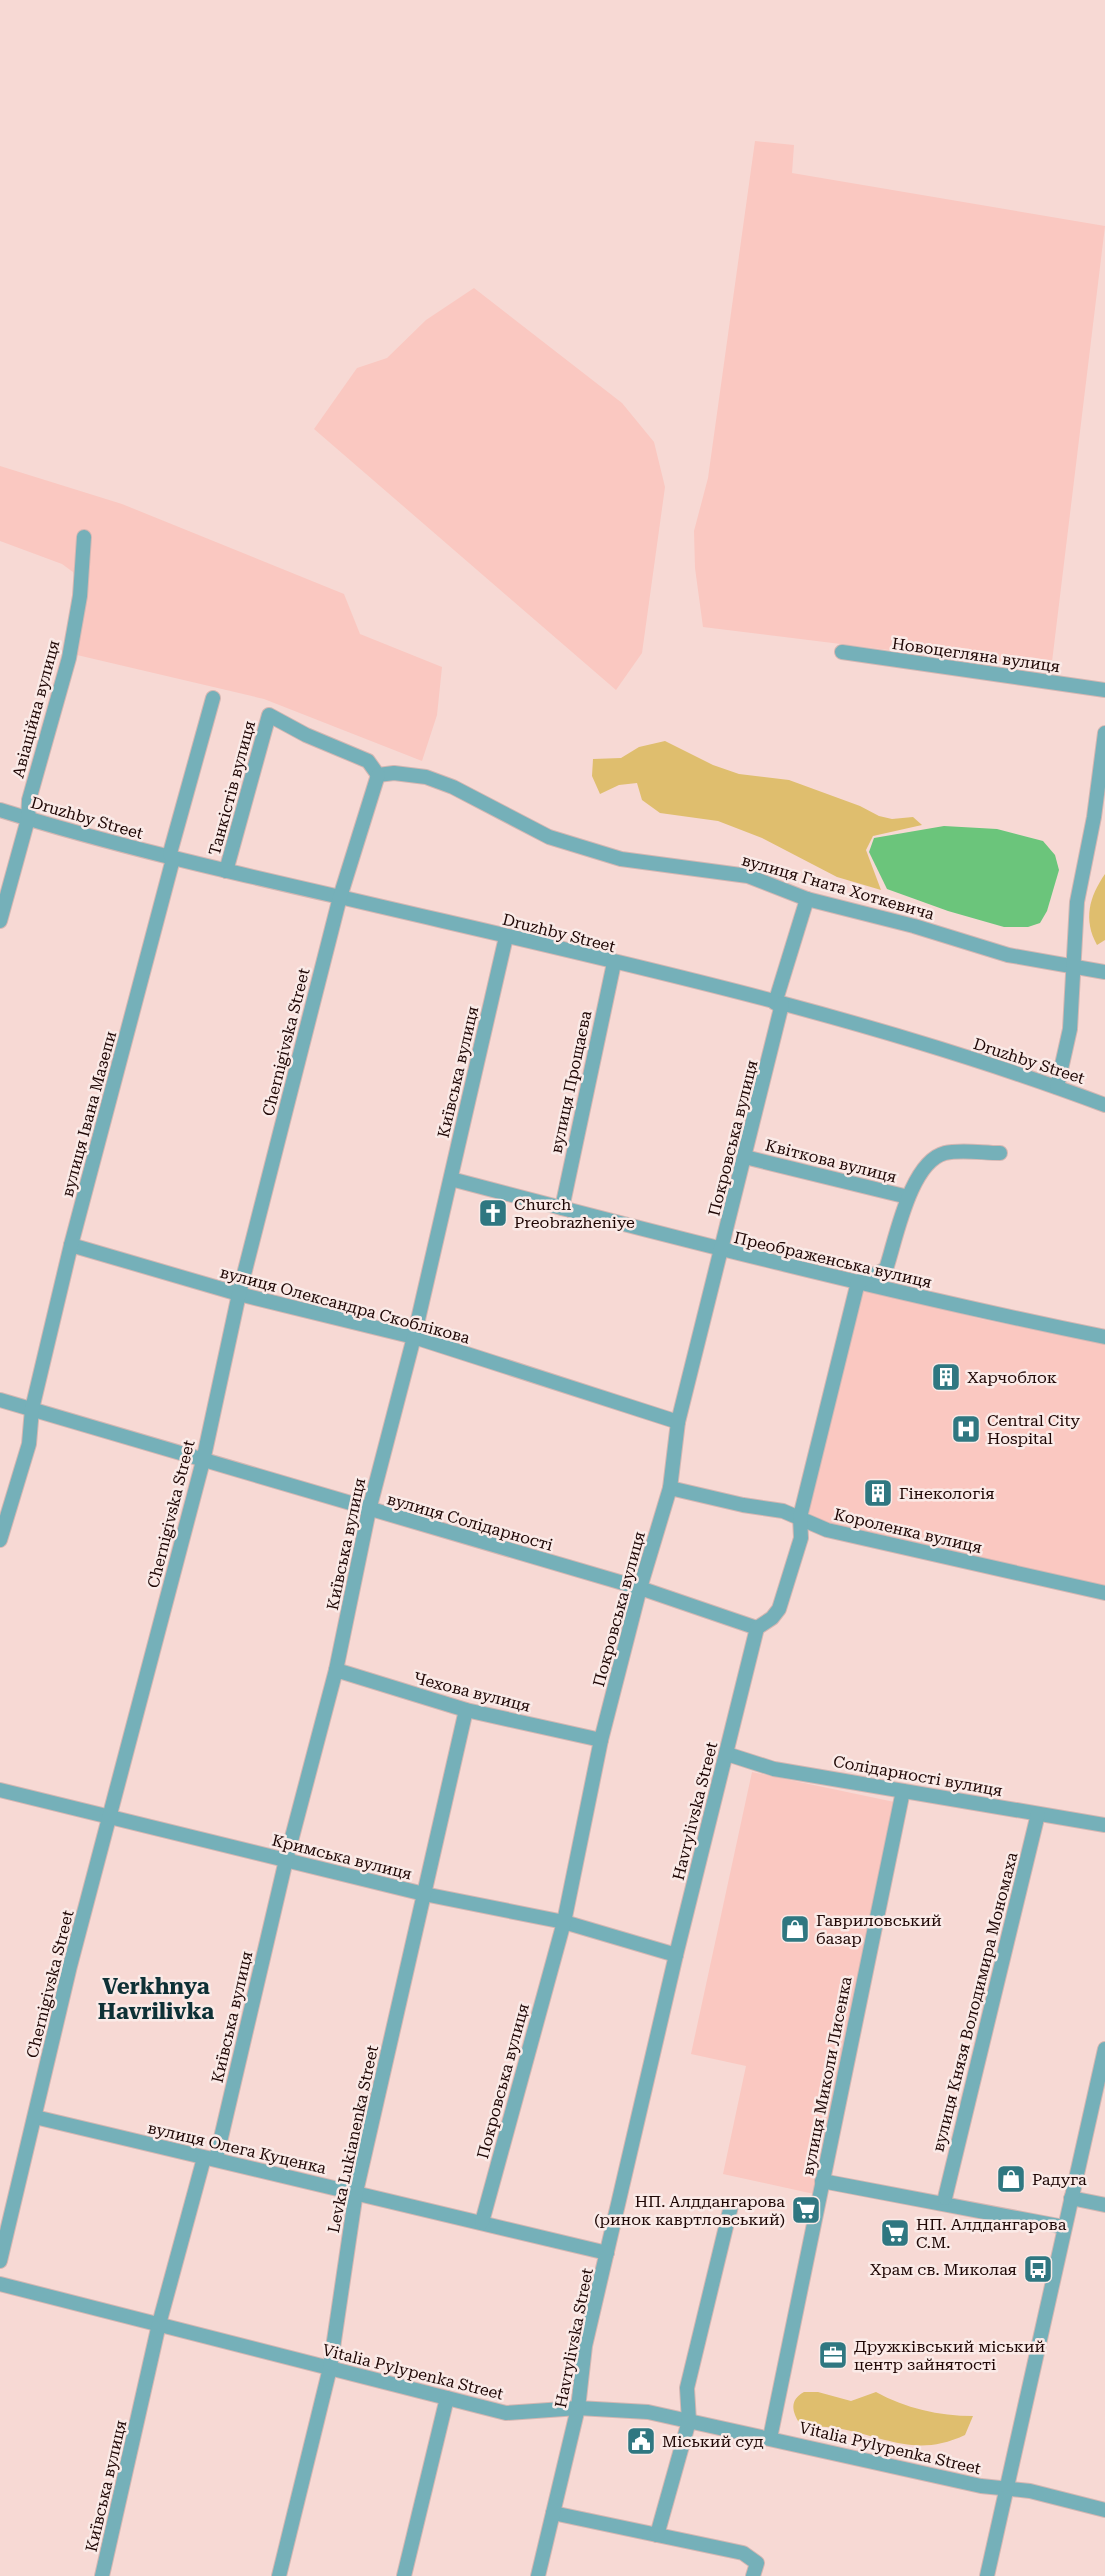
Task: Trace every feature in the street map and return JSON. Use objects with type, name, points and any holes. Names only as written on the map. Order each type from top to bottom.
[{"type":"street","name":"Авіаційна вулиця","points":[[0,921],[28,819],[29,800],[69,658],[80,596],[84,537]]},
{"type":"street","name":"Новоцегляна вулиця","points":[[842,652],[1105,690]]},
{"type":"street","name":"вулиця Івана Мазепи","points":[[0,1540],[28,1444],[32,1409],[71,1245],[173,859],[170,853],[213,698]]},
{"type":"street","name":"Танкістів вулиця","points":[[226,871],[269,715],[306,735],[368,761],[378,775]]},
{"type":"street","points":[[1057,1087],[1070,1029],[1077,902],[1099,817],[1105,733]]},
{"type":"street","name":"вулиця Гната Хоткевича","points":[[378,775],[394,773],[426,777],[453,787],[549,837],[621,859],[748,876],[807,898],[914,926],[1008,955],[1105,972]]},
{"type":"street","name":"Chernigivska Street","points":[[0,2261],[70,1966],[203,1461],[239,1294],[340,897],[378,775]]},
{"type":"street","name":"Druzhby Street","points":[[0,810],[173,859],[340,897],[779,1004],[1057,1087],[1105,1105]]},
{"type":"street","name":"Покровська вулиця","points":[[482,2222],[564,1922],[601,1740],[640,1588],[670,1488],[678,1422],[723,1250],[779,1004],[807,898]]},
{"type":"street","name":"Київська вулиця","points":[[102,2576],[159,2324],[210,2158],[336,1670],[369,1510],[414,1337],[506,937]]},
{"type":"street","name":"вулиця Прощаєва","points":[[562,1208],[614,963]]},
{"type":"street","points":[[757,1628],[772,1618],[780,1609],[801,1538],[800,1517],[858,1282],[886,1269],[908,1197],[928,1162],[945,1153],[1000,1153]]},
{"type":"street","name":"Квіткова вулиця","points":[[745,1157],[908,1197]]},
{"type":"street","name":"Преображенська вулиця","points":[[451,1179],[723,1250],[982,1312],[1105,1337]]},
{"type":"street","name":"вулиця Олександра Скоблікова","points":[[71,1245],[239,1294],[414,1337],[678,1422]]},
{"type":"street","name":"вулиця Солідарності","points":[[0,1400],[640,1588],[757,1628]]},
{"type":"street","name":"Короленка вулиця","points":[[670,1488],[743,1505],[783,1511],[827,1530],[1105,1593]]},
{"type":"street","name":"Havrylivska Street","points":[[538,2576],[578,2409],[585,2346],[676,1955],[757,1628]]},
{"type":"street","name":"Чехова вулиця","points":[[336,1670],[466,1710],[601,1740]]},
{"type":"street","name":"Levka Lukianenka Street","points":[[279,2576],[330,2368],[356,2192],[466,1710]]},
{"type":"street","name":"Солідарності вулиця","points":[[727,1754],[774,1769],[1105,1825]]},
{"type":"street","name":"Кримська вулиця","points":[[0,1790],[424,1894],[564,1922],[676,1955]]},
{"type":"street","name":"вулиця Миколи Лисенка","points":[[770,2438],[903,1791]]},
{"type":"street","name":"вулиця Князя Володимира Мономаха","points":[[945,2198],[1038,1814]]},
{"type":"street","points":[[987,2576],[1105,2049]]},
{"type":"street","name":"вулиця Олега Куценка","points":[[35,2117],[607,2253]]},
{"type":"street","points":[[822,2178],[990,2206],[999,2216]]},
{"type":"street","points":[[822,2178],[999,2216],[1064,2227]]},
{"type":"street","points":[[1071,2198],[1105,2205]]},
{"type":"street","points":[[657,2535],[688,2421],[687,2388],[731,2205]]},
{"type":"street","name":"Vitalia Pylypenka Street","points":[[0,2283],[506,2413],[578,2409],[648,2412],[981,2486],[1030,2491],[1105,2510]]},
{"type":"street","points":[[404,2576],[447,2398]]},
{"type":"street","points":[[553,2513],[743,2553],[755,2569]]},
{"type":"shaded area","points":[[755,141],[794,145],[792,173],[1105,226],[1051,670],[703,627],[695,568],[694,531],[708,478]]},
{"type":"shaded area","points":[[474,288],[622,403],[654,442],[665,487],[642,653],[616,690],[314,429],[357,368],[387,358],[426,320]]},
{"type":"shaded area","points":[[0,466],[122,504],[344,594],[360,634],[442,667],[437,715],[422,761],[264,699],[77,655],[77,582],[73,572],[62,564],[0,541]]},
{"type":"shaded area","points":[[665,741],[713,765],[739,774],[789,780],[860,806],[879,816],[892,819],[913,817],[922,825],[873,836],[866,850],[881,890],[837,877],[762,838],[718,821],[660,813],[642,800],[637,783],[619,785],[600,794],[592,776],[593,759],[621,758],[639,747]]},
{"type":"shaded area","points":[[944,826],[997,829],[1043,841],[1055,855],[1059,870],[1047,911],[1040,923],[1028,927],[1004,927],[948,911],[887,889],[869,852],[874,838]]},
{"type":"shaded area","points":[[1105,874],[1105,940],[1097,945],[1090,927],[1090,909],[1095,891]]},
{"type":"shaded area","name":"Central City Hospital","points":[[862,1288],[981,1319],[1105,1344],[1105,1588],[827,1525],[805,1514]]},
{"type":"shaded area","name":"Гавриловський базар","points":[[752,1772],[899,1803],[814,2194],[723,2174],[746,2066],[691,2054]]},
{"type":"shaded area","points":[[804,2392],[818,2392],[851,2401],[876,2392],[923,2410],[973,2416],[965,2435],[933,2445],[904,2444],[842,2429],[800,2424],[793,2406],[799,2395]]},
{"type":"place","name":"Church Preobrazheniye","points":[[493,1213]]},
{"type":"place","name":"Харчоблок","points":[[946,1377]]},
{"type":"place","name":"Central City Hospital","points":[[966,1429]]},
{"type":"place","name":"Гінекологія","points":[[878,1493]]},
{"type":"place","name":"Гавриловський базар","points":[[795,1929]]},
{"type":"place","name":"Радуга","points":[[1011,2179]]},
{"type":"place","name":"НП. Алддангарова (ринок кавртловський)","points":[[806,2210]]},
{"type":"place","name":"НП. Алддангарова С.М.","points":[[895,2233]]},
{"type":"place","name":"Храм св. Миколая","points":[[1038,2269]]},
{"type":"place","name":"Дружківський міський центр зайнятості","points":[[833,2355]]},
{"type":"place","name":"Міський суд","points":[[641,2441]]},
{"type":"district","name":"Verkhnya Havrilivka","points":[[156,1998]]}]
